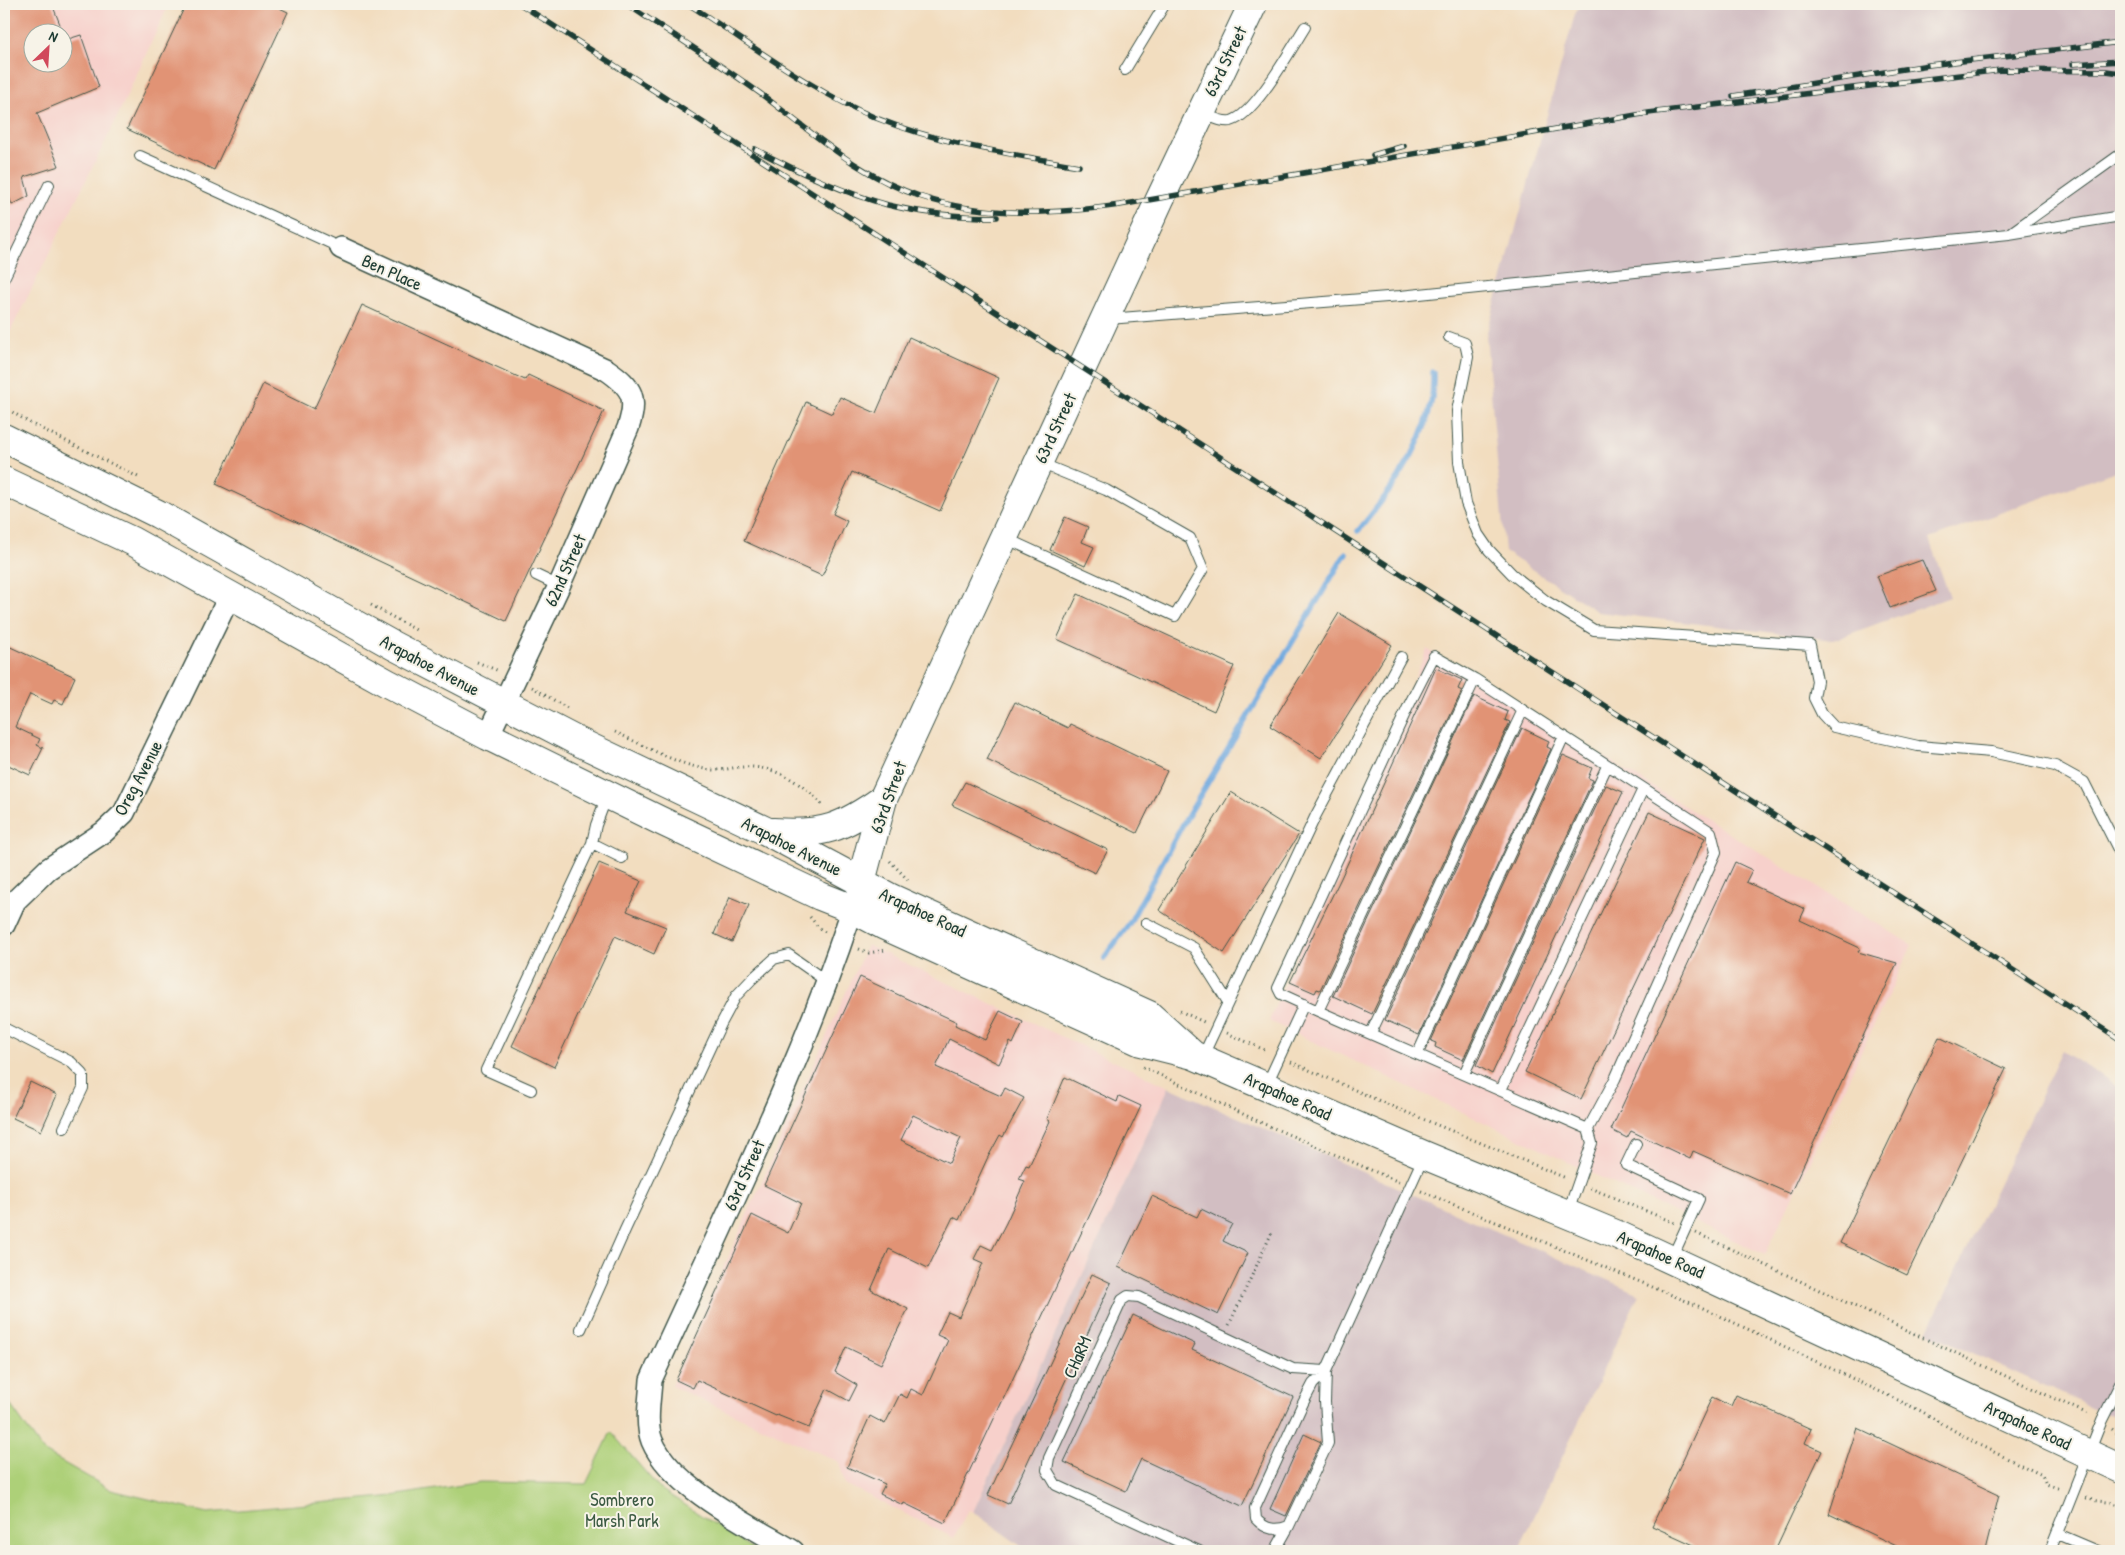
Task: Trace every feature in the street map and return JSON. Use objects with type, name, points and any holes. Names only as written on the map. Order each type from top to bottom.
[{"type":"main road","name":"63rd Street","points":[[861,882],[883,799],[1200,112],[1253,4]]},
{"type":"main road","name":"Arapahoe Avenue","points":[[4,438],[158,514],[394,646],[503,704],[634,769],[766,831],[861,882]]},
{"type":"main road","name":"Arapahoe Avenue","points":[[4,481],[132,542],[388,684],[488,736],[820,896],[853,909]]},
{"type":"main road","points":[[766,831],[799,834],[814,833],[834,827],[860,815],[883,799]]},
{"type":"main road","name":"Arapahoe Road","points":[[861,882],[891,898],[1149,1015],[1197,1057]]},
{"type":"main road","name":"Arapahoe Road","points":[[853,909],[892,930],[1141,1042],[1197,1057],[1671,1259],[2121,1469]]},
{"type":"street","name":"Ben Place","points":[[341,248],[608,370],[619,378],[634,400]]},
{"type":"street","name":"62nd Street","points":[[488,736],[559,586],[628,428],[634,400]]},
{"type":"street","name":"Oreg Avenue","points":[[4,925],[15,901],[48,869],[104,832],[124,813],[230,595]]},
{"type":"street","name":"63rd Street","points":[[793,1551],[680,1480],[661,1459],[652,1440],[648,1418],[651,1380],[795,1062],[853,909],[861,882]]},
{"type":"lane","points":[[1125,70],[1165,4]]},
{"type":"lane","points":[[1200,112],[1222,121],[1232,121],[1252,106],[1304,27]]},
{"type":"lane","points":[[2009,234],[2121,154]]},
{"type":"lane","name":"Ben Place","points":[[140,156],[341,248]]},
{"type":"lane","points":[[4,278],[49,185]]},
{"type":"lane","points":[[1105,319],[1400,296],[2009,234],[2121,216]]},
{"type":"lane","points":[[1449,337],[1464,343],[1468,357],[1457,411],[1459,462],[1466,503],[1478,534],[1489,550],[1512,574],[1546,601],[1594,630],[1810,645],[1817,681],[1814,698],[1822,714],[1834,727],[1918,746],[1991,752],[2055,766],[2084,782],[2121,855]]},
{"type":"lane","points":[[1004,538],[1175,616],[1203,569],[1190,538],[1106,490],[1039,462]]},
{"type":"lane","points":[[536,575],[559,586]]},
{"type":"lane","points":[[1197,1057],[1216,1028],[1316,815],[1402,656]]},
{"type":"lane","points":[[1567,1214],[1592,1143],[1588,1130],[1615,1078],[1716,852],[1711,832],[1475,679],[1434,656],[1408,707],[1278,988],[1282,994],[1318,1011],[1501,1090],[1588,1130]]},
{"type":"lane","points":[[1318,1011],[1475,679]]},
{"type":"lane","points":[[1371,1033],[1523,710]]},
{"type":"lane","points":[[1418,1054],[1564,736]]},
{"type":"lane","points":[[1464,1074],[1607,766]]},
{"type":"lane","points":[[1501,1090],[1643,789]]},
{"type":"lane","points":[[531,1090],[486,1070],[592,843],[596,825],[608,795]]},
{"type":"lane","points":[[592,843],[622,858]]},
{"type":"lane","points":[[1146,923],[1194,948],[1228,1002]]},
{"type":"lane","points":[[581,1329],[678,1115],[736,996],[774,959],[789,955],[826,981]]},
{"type":"lane","points":[[1266,1087],[1304,1004]]},
{"type":"lane","points":[[4,1028],[71,1062],[83,1074],[83,1088],[64,1128]]},
{"type":"lane","points":[[1636,1144],[1626,1165],[1699,1199],[1671,1259]]},
{"type":"lane","points":[[1289,1526],[1271,1529],[1261,1525],[1256,1519],[1255,1508],[1302,1403],[1313,1384],[1326,1370],[1424,1155]]},
{"type":"lane","name":"CHaRM","points":[[1200,1551],[1056,1485],[1051,1480],[1047,1470],[1049,1458],[1122,1300],[1128,1296],[1139,1297],[1293,1369],[1326,1370]]},
{"type":"lane","points":[[1275,1551],[1328,1444],[1325,1402],[1326,1370]]},
{"type":"lane","points":[[2050,1551],[2088,1453],[2121,1382]]},
{"type":"lane","points":[[2058,1534],[2098,1551]]},
{"type":"path","points":[[4,407],[30,423],[142,479]]},
{"type":"path","points":[[370,604],[420,632]]},
{"type":"path","points":[[471,659],[515,678],[568,709]]},
{"type":"path","points":[[608,729],[683,763],[713,770],[745,766],[774,771],[794,779],[813,794],[830,815],[834,827]]},
{"type":"path","points":[[868,854],[889,860],[905,878],[913,882]]},
{"type":"path","points":[[1173,1008],[1396,1108],[1686,1228],[2102,1420],[2121,1436]]},
{"type":"path","points":[[1223,1337],[1272,1230]]},
{"type":"shaded area","points":[[4,4],[169,4],[113,126],[4,344]]},
{"type":"shaded area","points":[[1581,4],[2121,4],[2121,469],[1929,539],[1950,597],[1833,640],[1598,612],[1505,552],[1486,336],[1575,14]]},
{"type":"shaded area","points":[[1427,649],[1912,945],[1765,1255],[1269,1021]]},
{"type":"shaded area","points":[[867,945],[1169,1087],[973,1512],[968,1510],[954,1538],[845,1484],[839,1462],[671,1386]]},
{"type":"shaded area","points":[[2062,1051],[2121,1088],[2121,1421],[1927,1332]]},
{"type":"shaded area","points":[[1169,1087],[1639,1294],[1518,1551],[1028,1551],[973,1512]]},
{"type":"green space","name":"Sombrero Marsh Park","points":[[4,1396],[43,1451],[111,1490],[207,1513],[385,1497],[481,1482],[586,1484],[611,1432],[659,1488],[756,1551],[4,1551]]},
{"type":"building","points":[[4,4],[52,4],[59,22],[22,22],[22,72],[72,72],[72,38],[81,35],[99,87],[37,113],[59,166],[24,177],[29,196],[12,205],[4,183]]},
{"type":"building","points":[[186,4],[271,4],[288,12],[214,170],[127,129]]},
{"type":"building","points":[[362,305],[525,380],[528,375],[604,411],[506,621],[216,484],[263,384],[314,409]]},
{"type":"building","points":[[909,337],[999,378],[940,511],[852,472],[833,514],[847,521],[822,576],[744,541],[806,402],[832,414],[840,397],[876,413]]},
{"type":"building","points":[[1065,517],[1088,527],[1082,542],[1094,547],[1085,566],[1050,550]]},
{"type":"building","points":[[1922,560],[1936,591],[1890,608],[1877,576]]},
{"type":"building","points":[[1078,594],[1234,666],[1214,711],[1057,639]]},
{"type":"building","points":[[1339,613],[1392,645],[1321,758],[1270,726]]},
{"type":"building","points":[[4,644],[75,677],[63,704],[54,700],[52,704],[30,694],[15,727],[40,739],[37,745],[43,748],[30,775],[4,763]]},
{"type":"building","points":[[1436,668],[1462,680],[1458,689],[1462,691],[1320,990],[1317,989],[1315,993],[1290,982],[1341,878]]},
{"type":"building","points":[[1474,696],[1508,712],[1505,720],[1510,722],[1372,1014],[1333,996]]},
{"type":"building","points":[[1015,702],[1068,728],[1070,724],[1167,771],[1137,833],[987,760]]},
{"type":"building","points":[[1522,728],[1549,741],[1547,747],[1551,749],[1419,1035],[1385,1020]]},
{"type":"building","points":[[1563,755],[1592,768],[1588,778],[1593,780],[1463,1060],[1435,1047],[1436,1043],[1431,1041]]},
{"type":"building","points":[[965,782],[1108,850],[1095,873],[952,805]]},
{"type":"building","points":[[1606,785],[1623,792],[1492,1074],[1476,1065]]},
{"type":"building","points":[[1231,792],[1299,834],[1224,953],[1159,910]]},
{"type":"building","points":[[1649,812],[1705,838],[1581,1099],[1525,1072]]},
{"type":"building","points":[[1735,862],[1752,870],[1746,882],[1805,909],[1800,920],[1860,948],[1858,952],[1897,963],[1790,1194],[1693,1151],[1690,1159],[1631,1131],[1627,1138],[1611,1130]]},
{"type":"building","points":[[599,863],[641,881],[627,911],[666,927],[654,954],[615,936],[554,1067],[512,1046]]},
{"type":"building","points":[[730,897],[749,905],[732,942],[714,934]]},
{"type":"building","points":[[860,977],[957,1022],[955,1025],[985,1040],[1000,1011],[1023,1022],[1013,1044],[1010,1042],[999,1064],[949,1039],[936,1067],[1001,1096],[1005,1088],[1024,1098],[1003,1137],[1000,1135],[987,1159],[959,1220],[953,1217],[928,1268],[889,1249],[871,1290],[908,1309],[881,1364],[846,1347],[835,1372],[857,1385],[849,1401],[827,1389],[809,1428],[776,1416],[697,1380],[693,1388],[676,1380],[752,1215],[788,1233],[801,1203],[764,1185]],"holes":[[[913,1115],[961,1138],[949,1163],[901,1140]]]},
{"type":"building","points":[[1939,1037],[2006,1069],[1907,1275],[1840,1243]]},
{"type":"building","points":[[1065,1077],[1117,1102],[1119,1096],[1141,1106],[945,1523],[904,1503],[903,1505],[880,1494],[885,1484],[847,1467],[870,1416],[885,1424],[900,1394],[907,1398],[911,1389],[923,1395],[948,1340],[937,1335],[948,1312],[959,1317],[983,1263],[974,1259],[981,1245],[992,1250],[1006,1223],[1025,1181],[1019,1179],[1026,1165],[1029,1166],[1050,1121],[1047,1119]]},
{"type":"building","points":[[30,1082],[57,1095],[41,1131],[13,1118]]},
{"type":"building","points":[[1152,1196],[1197,1217],[1201,1209],[1232,1224],[1223,1241],[1248,1253],[1218,1315],[1118,1267]]},
{"type":"building","points":[[1092,1274],[1111,1283],[1008,1504],[988,1495]]},
{"type":"building","points":[[1133,1315],[1195,1344],[1192,1350],[1293,1397],[1242,1506],[1141,1459],[1126,1491],[1064,1462]]},
{"type":"building","points":[[1736,1395],[1811,1429],[1805,1443],[1822,1451],[1775,1551],[1707,1551],[1652,1526],[1712,1397],[1731,1406]]},
{"type":"building","points":[[1857,1428],[1999,1495],[1985,1551],[1907,1551],[1829,1514]]},
{"type":"building","points":[[1304,1434],[1321,1442],[1286,1516],[1270,1509]]},
{"type":"waterway","points":[[1358,531],[1392,487],[1420,439],[1431,403],[1433,372]]},
{"type":"waterway","points":[[1104,958],[1129,924],[1183,824],[1346,553]]},
{"type":"railway","points":[[520,4],[2121,1040]]},
{"type":"railway","points":[[626,4],[728,71],[837,152],[878,178],[922,197],[946,204],[996,211],[1046,212],[1120,205],[1648,113],[2001,70],[2106,71],[2121,73]]},
{"type":"railway","points":[[688,4],[804,80],[876,118],[925,135],[1079,166]]},
{"type":"railway","points":[[1733,96],[1929,65],[2121,42]]},
{"type":"railway","points":[[2073,64],[2121,61]]},
{"type":"railway","points":[[1373,155],[1404,146]]},
{"type":"railway","points":[[755,149],[820,180],[888,205],[942,214],[997,217]]}]
